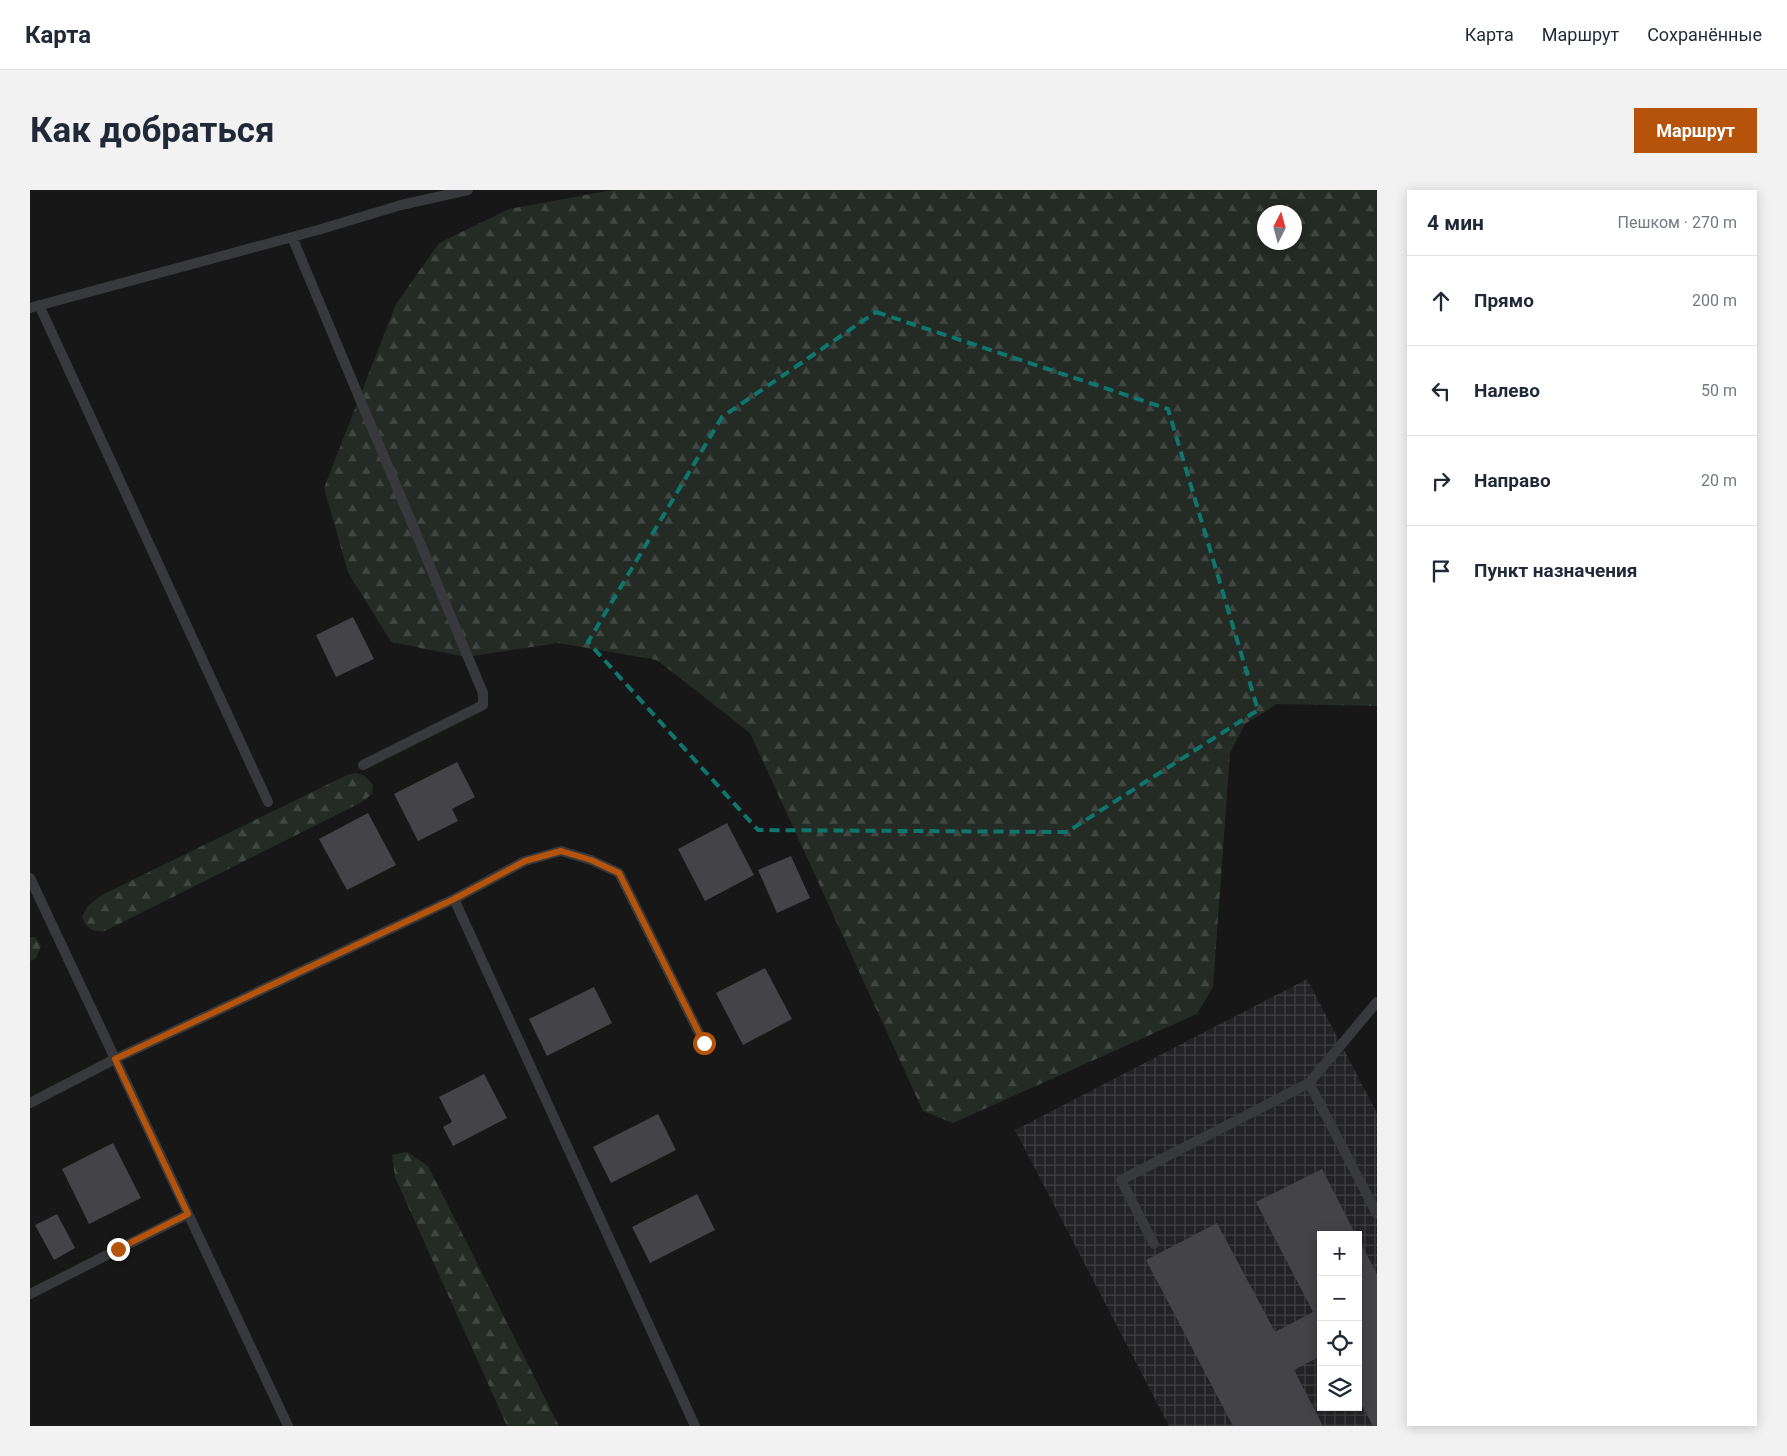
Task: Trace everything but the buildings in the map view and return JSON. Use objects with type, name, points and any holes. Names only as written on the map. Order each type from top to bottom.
[{"type":"lane","points":[[268,802],[34,306],[292,237],[401,205],[468,190]]},
{"type":"lane","points":[[292,237],[483,693],[483,705],[363,765]]},
{"type":"lane","points":[[30,1103],[115,1059],[454,899],[525,861],[561,851],[591,860],[619,873],[704,1043]]},
{"type":"lane","points":[[30,878],[288,1426]]},
{"type":"lane","points":[[454,899],[695,1426]]},
{"type":"lane","points":[[1154,1244],[1121,1180],[1308,1082],[1377,1002]]},
{"type":"lane","points":[[1308,1082],[1377,1214]]},
{"type":"lane","points":[[30,1294],[188,1214]]},
{"type":"highlighted area","points":[[876,312],[1168,409],[1258,710],[1067,832],[758,830],[588,642],[722,417]]},
{"type":"shaded area","points":[[1307,979],[1377,1113],[1377,1426],[1169,1426],[1015,1130]]},
{"type":"green space","points":[[612,190],[1377,190],[1377,706],[1277,704],[1245,724],[1230,753],[1213,987],[1197,1014],[953,1123],[923,1111],[750,733],[657,660],[558,643],[466,657],[391,642],[348,572],[324,488],[396,304],[439,243],[509,209]]},
{"type":"green space","points":[[356,773],[365,776],[373,785],[372,794],[362,802],[105,931],[91,929],[84,921],[82,917],[88,906],[102,895],[347,775]]},
{"type":"green space","points":[[30,937],[35,937],[41,946],[36,958],[30,961]]},
{"type":"green space","points":[[407,1152],[428,1166],[559,1426],[507,1426],[395,1177],[392,1155]]},
{"type":"route","points":[[118,1249],[188,1214],[115,1059],[454,899],[525,861],[561,851],[591,860],[619,873],[704,1043]]}]
